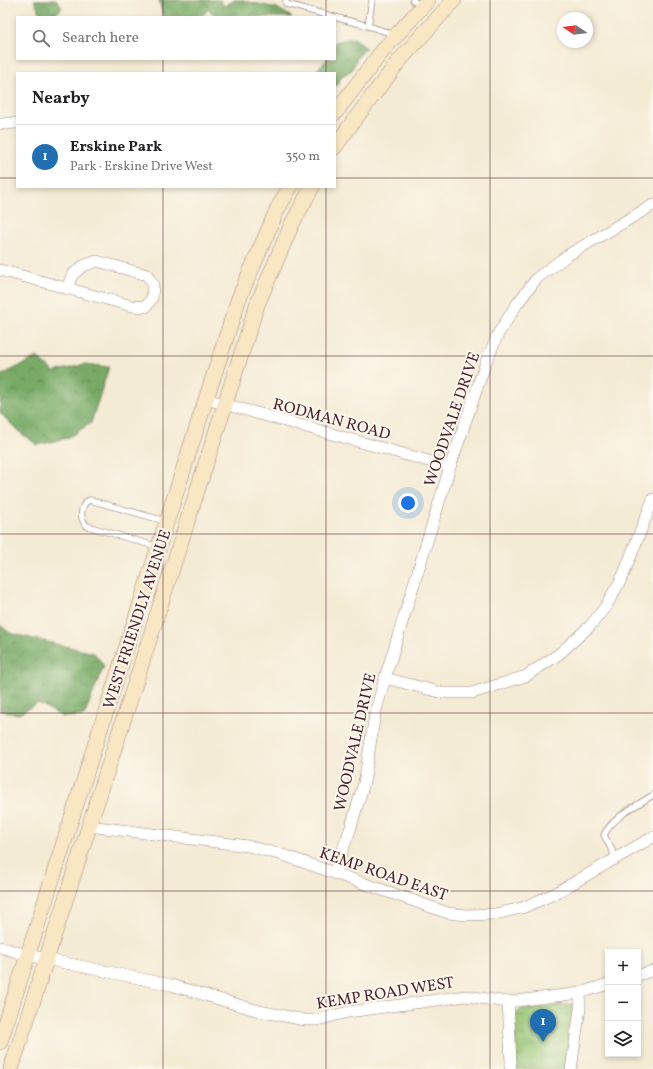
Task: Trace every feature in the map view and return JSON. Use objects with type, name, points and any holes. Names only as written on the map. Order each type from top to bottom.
[{"type":"main road","points":[[336,146],[352,122],[399,61],[454,0]]},
{"type":"main road","points":[[336,112],[421,2]]},
{"type":"main road","name":"WEST FRIENDLY AVENUE","points":[[0,1042],[239,298],[274,218],[289,188]]},
{"type":"main road","name":"WEST FRIENDLY AVENUE","points":[[11,1069],[257,305],[292,224],[311,188]]},
{"type":"street","points":[[0,124],[16,124]]},
{"type":"street","name":"WOODVALE DRIVE","points":[[334,873],[350,830],[364,783],[374,714],[450,467],[486,362],[498,334],[517,304],[537,278],[568,255],[653,205]]},
{"type":"street","points":[[0,270],[67,289],[132,306],[146,307],[152,298],[153,284],[147,275],[97,261],[83,266],[72,275],[67,289]]},
{"type":"street","name":"RODMAN ROAD","points":[[206,398],[450,467]]},
{"type":"street","points":[[385,678],[443,693],[472,693],[526,676],[559,654],[585,631],[606,606],[623,576],[653,499]]},
{"type":"street","name":"KEMP ROAD EAST","points":[[89,826],[248,846],[283,855],[448,913],[466,915],[496,914],[522,908],[554,894],[653,836]]},
{"type":"street","name":"KEMP ROAD WEST","points":[[0,947],[27,955],[47,958],[171,986],[259,1011],[306,1020],[318,1020],[348,1012],[466,996],[508,1002],[580,993],[605,985]]},
{"type":"street","points":[[641,975],[653,971]]},
{"type":"street","points":[[571,1069],[580,1009],[580,993]]},
{"type":"street","points":[[508,1002],[511,1062],[510,1069]]},
{"type":"lane","points":[[286,0],[286,4],[331,16]]},
{"type":"lane","points":[[368,26],[372,0]]},
{"type":"lane","points":[[336,17],[396,35]]},
{"type":"lane","points":[[158,547],[87,526],[83,522],[81,512],[83,504],[90,500],[166,522]]},
{"type":"lane","points":[[616,858],[604,835],[618,817],[653,795]]},
{"type":"green space","points":[[34,0],[57,0],[62,8],[54,16],[41,16]]},
{"type":"green space","points":[[159,0],[220,0],[224,6],[235,0],[240,0],[277,8],[290,16],[216,16],[208,9],[203,16],[163,16]]},
{"type":"green space","points":[[354,38],[366,48],[357,58],[352,70],[342,76],[336,85],[336,72],[316,71],[326,60],[336,60],[336,42]]},
{"type":"green space","points":[[37,357],[54,372],[85,364],[109,367],[91,423],[68,438],[37,445],[18,431],[0,413],[0,376]]},
{"type":"green space","points":[[0,625],[10,633],[94,653],[104,666],[84,716],[63,717],[38,703],[19,714],[0,711]]},
{"type":"green space","points":[[576,1004],[565,1069],[516,1069],[515,1019],[517,1013],[521,1009]]},
{"type":"place","name":"Erskine Park","points":[[543,1042]]}]
